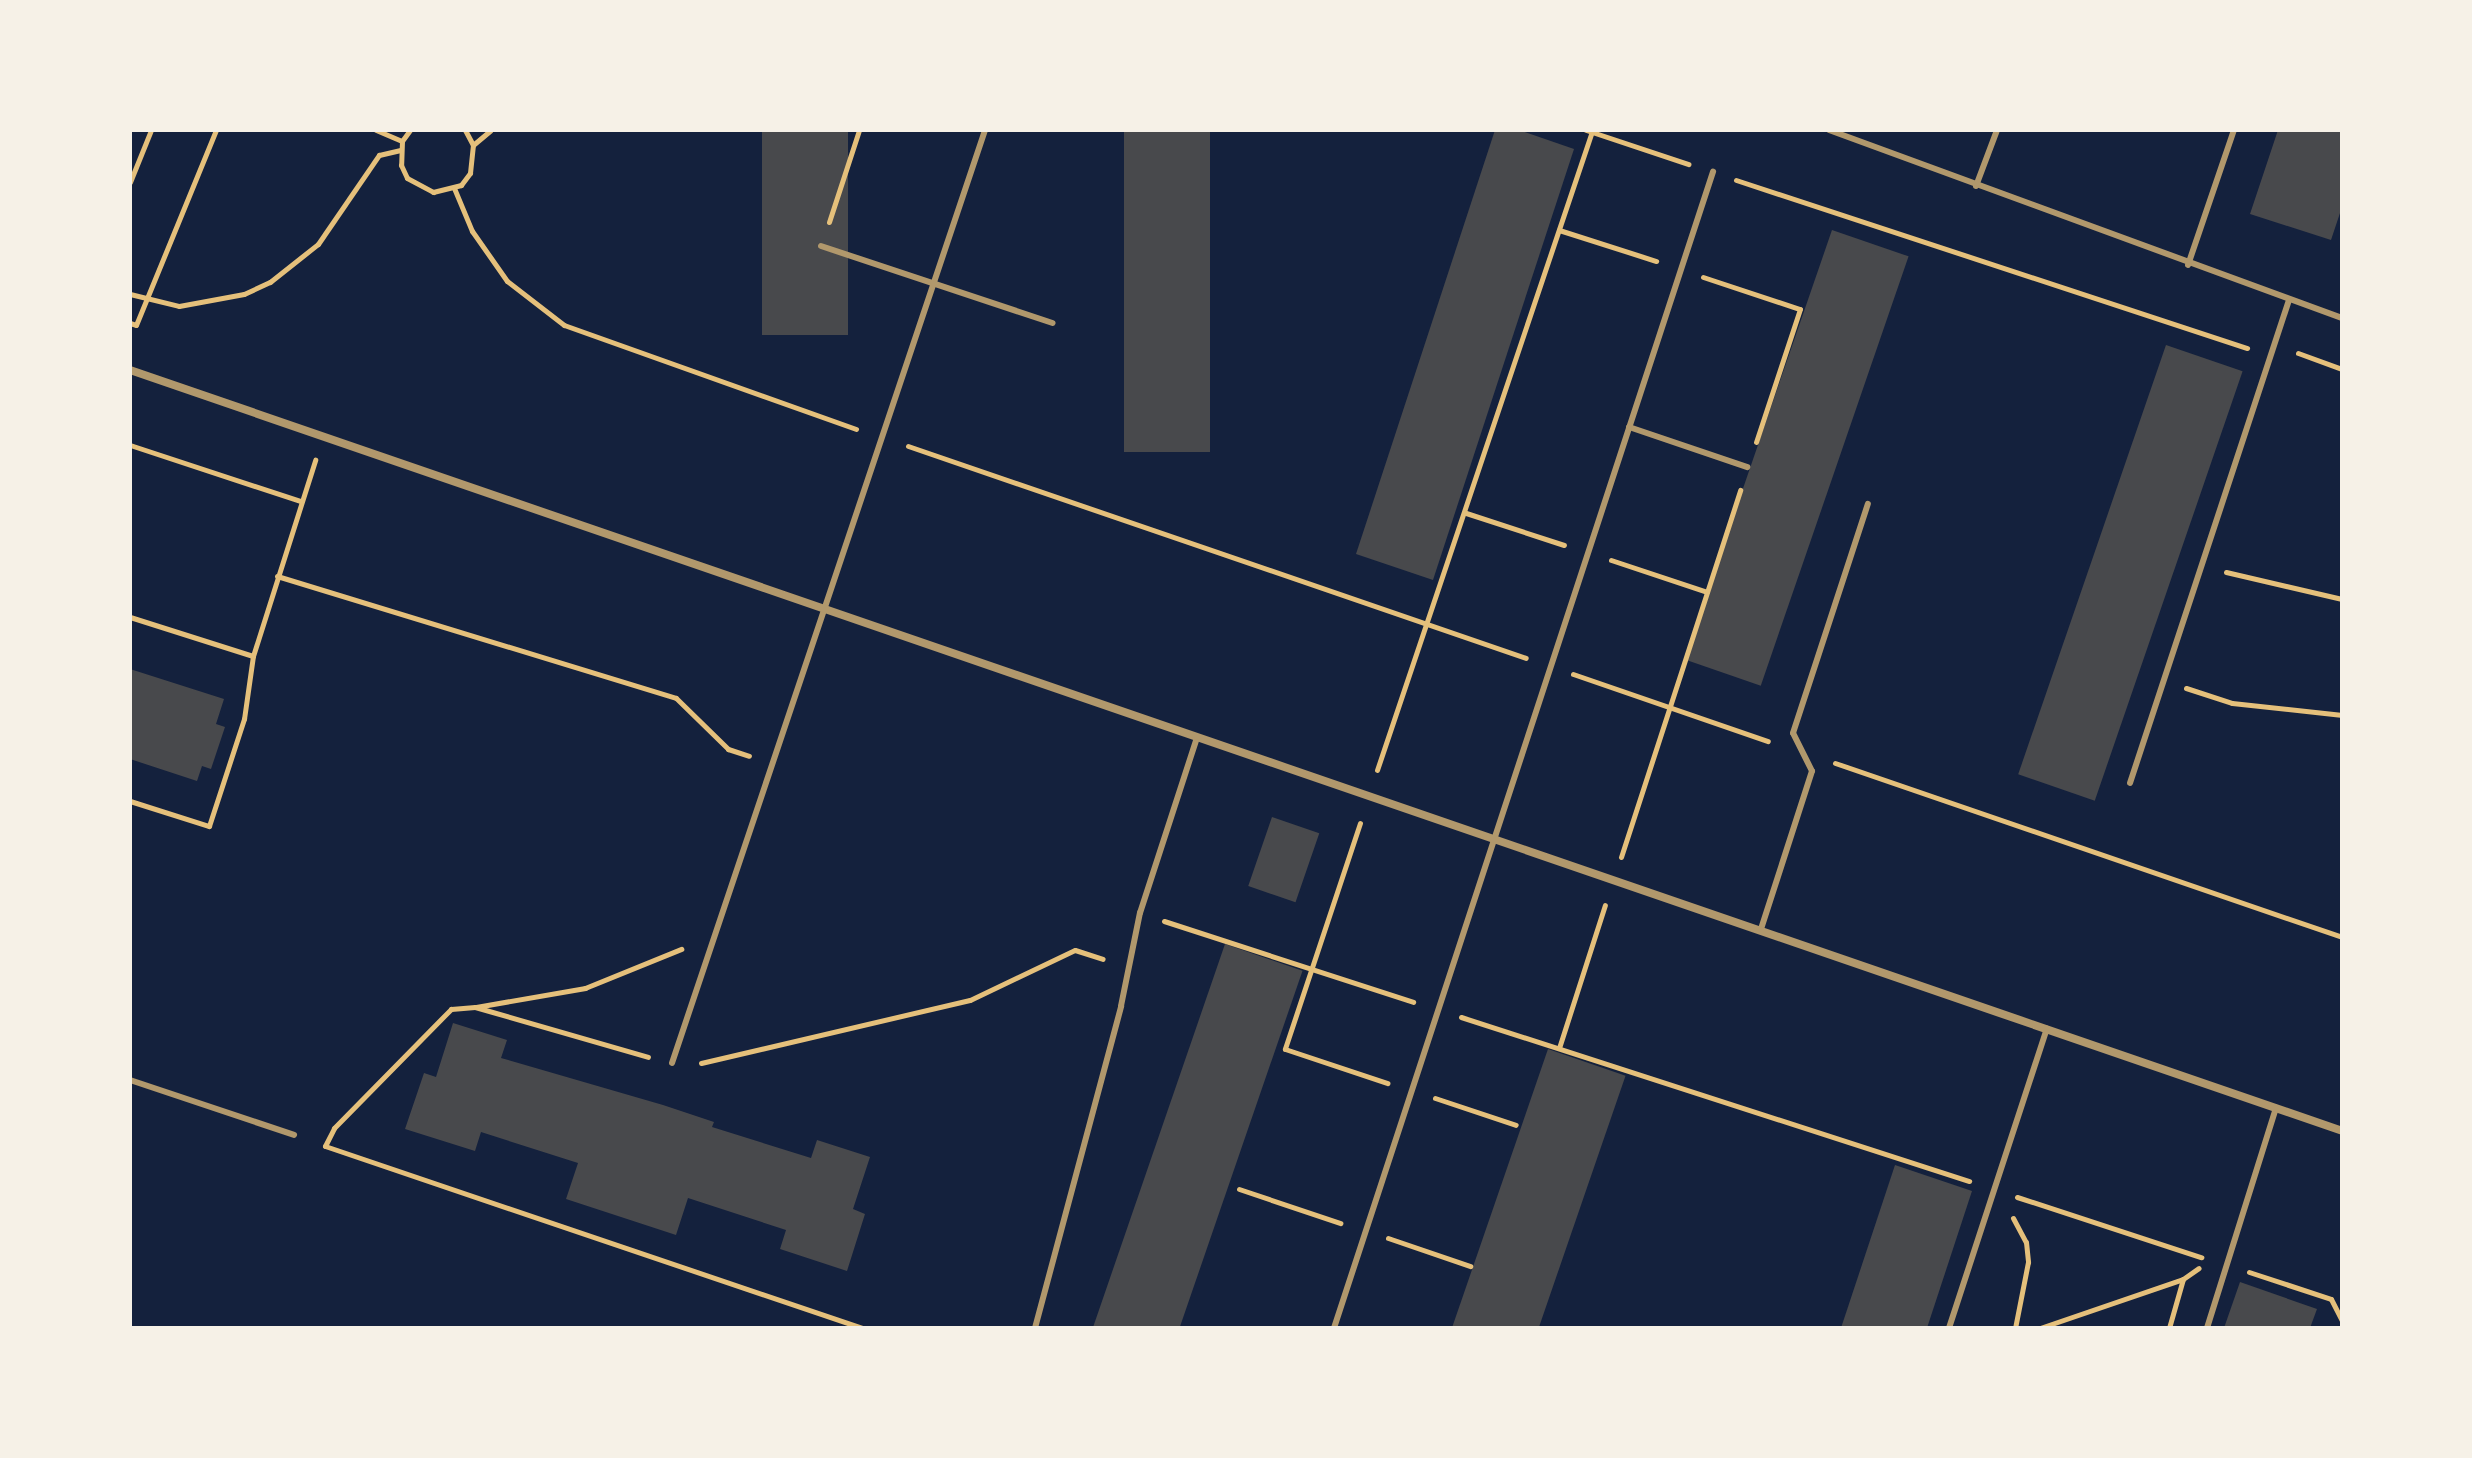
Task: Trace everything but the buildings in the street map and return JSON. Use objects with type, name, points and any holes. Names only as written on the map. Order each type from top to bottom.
[{"type":"street","points":[[130,370],[1197,738],[1492,836],[2342,1131]]},
{"type":"lane","points":[[672,1063],[985,130]]},
{"type":"lane","points":[[1829,130],[2188,265],[2342,318]]},
{"type":"lane","points":[[1976,186],[1997,130]]},
{"type":"lane","points":[[2188,265],[2234,130]]},
{"type":"lane","points":[[1334,1328],[1492,836],[1713,172]]},
{"type":"lane","points":[[821,246],[1053,323]]},
{"type":"lane","points":[[2130,783],[2289,300]]},
{"type":"lane","points":[[1629,427],[1747,467]]},
{"type":"lane","points":[[1761,929],[1812,771],[1793,733],[1868,504]]},
{"type":"lane","points":[[1035,1328],[1121,1006],[1140,913],[1197,738]]},
{"type":"lane","points":[[1949,1328],[2047,1029]]},
{"type":"lane","points":[[130,1080],[294,1135]]},
{"type":"lane","points":[[2207,1328],[2276,1108]]},
{"type":"path","points":[[130,182],[151,130]]},
{"type":"path","points":[[130,323],[136,325],[216,130]]},
{"type":"path","points":[[376,130],[402,141]]},
{"type":"path","points":[[410,130],[400,150],[407,178],[419,188],[433,192],[454,188],[470,173],[473,145],[465,130]]},
{"type":"path","points":[[473,145],[491,130]]},
{"type":"path","points":[[821,246],[859,130]]},
{"type":"path","points":[[1375,775],[1590,131],[2270,356]]},
{"type":"path","points":[[130,294],[146,301],[179,306],[219,300],[280,276],[318,244],[379,155],[400,150]]},
{"type":"path","points":[[454,188],[472,231],[507,281],[564,325],[882,437],[2342,937]]},
{"type":"path","points":[[1559,1048],[1800,309]]},
{"type":"path","points":[[2275,344],[2342,369]]},
{"type":"path","points":[[130,801],[209,826],[244,719],[253,656],[323,436]]},
{"type":"path","points":[[130,445],[300,501]]},
{"type":"path","points":[[2202,564],[2269,586],[2342,599]]},
{"type":"path","points":[[277,576],[676,698],[728,749],[773,764]]},
{"type":"path","points":[[130,617],[253,656]]},
{"type":"path","points":[[2164,681],[2232,703],[2342,715]]},
{"type":"path","points":[[1361,818],[1285,1049],[1516,1125]]},
{"type":"path","points":[[1140,913],[2331,1299],[2342,1321]]},
{"type":"path","points":[[475,1007],[585,988],[715,936]]},
{"type":"path","points":[[294,1135],[862,1328]]},
{"type":"path","points":[[2014,1196],[2009,1210],[2026,1242],[2028,1262],[2015,1328]]},
{"type":"path","points":[[2040,1328],[2183,1279],[2199,1268],[2227,1265]]},
{"type":"path","points":[[2169,1328],[2183,1279]]}]
